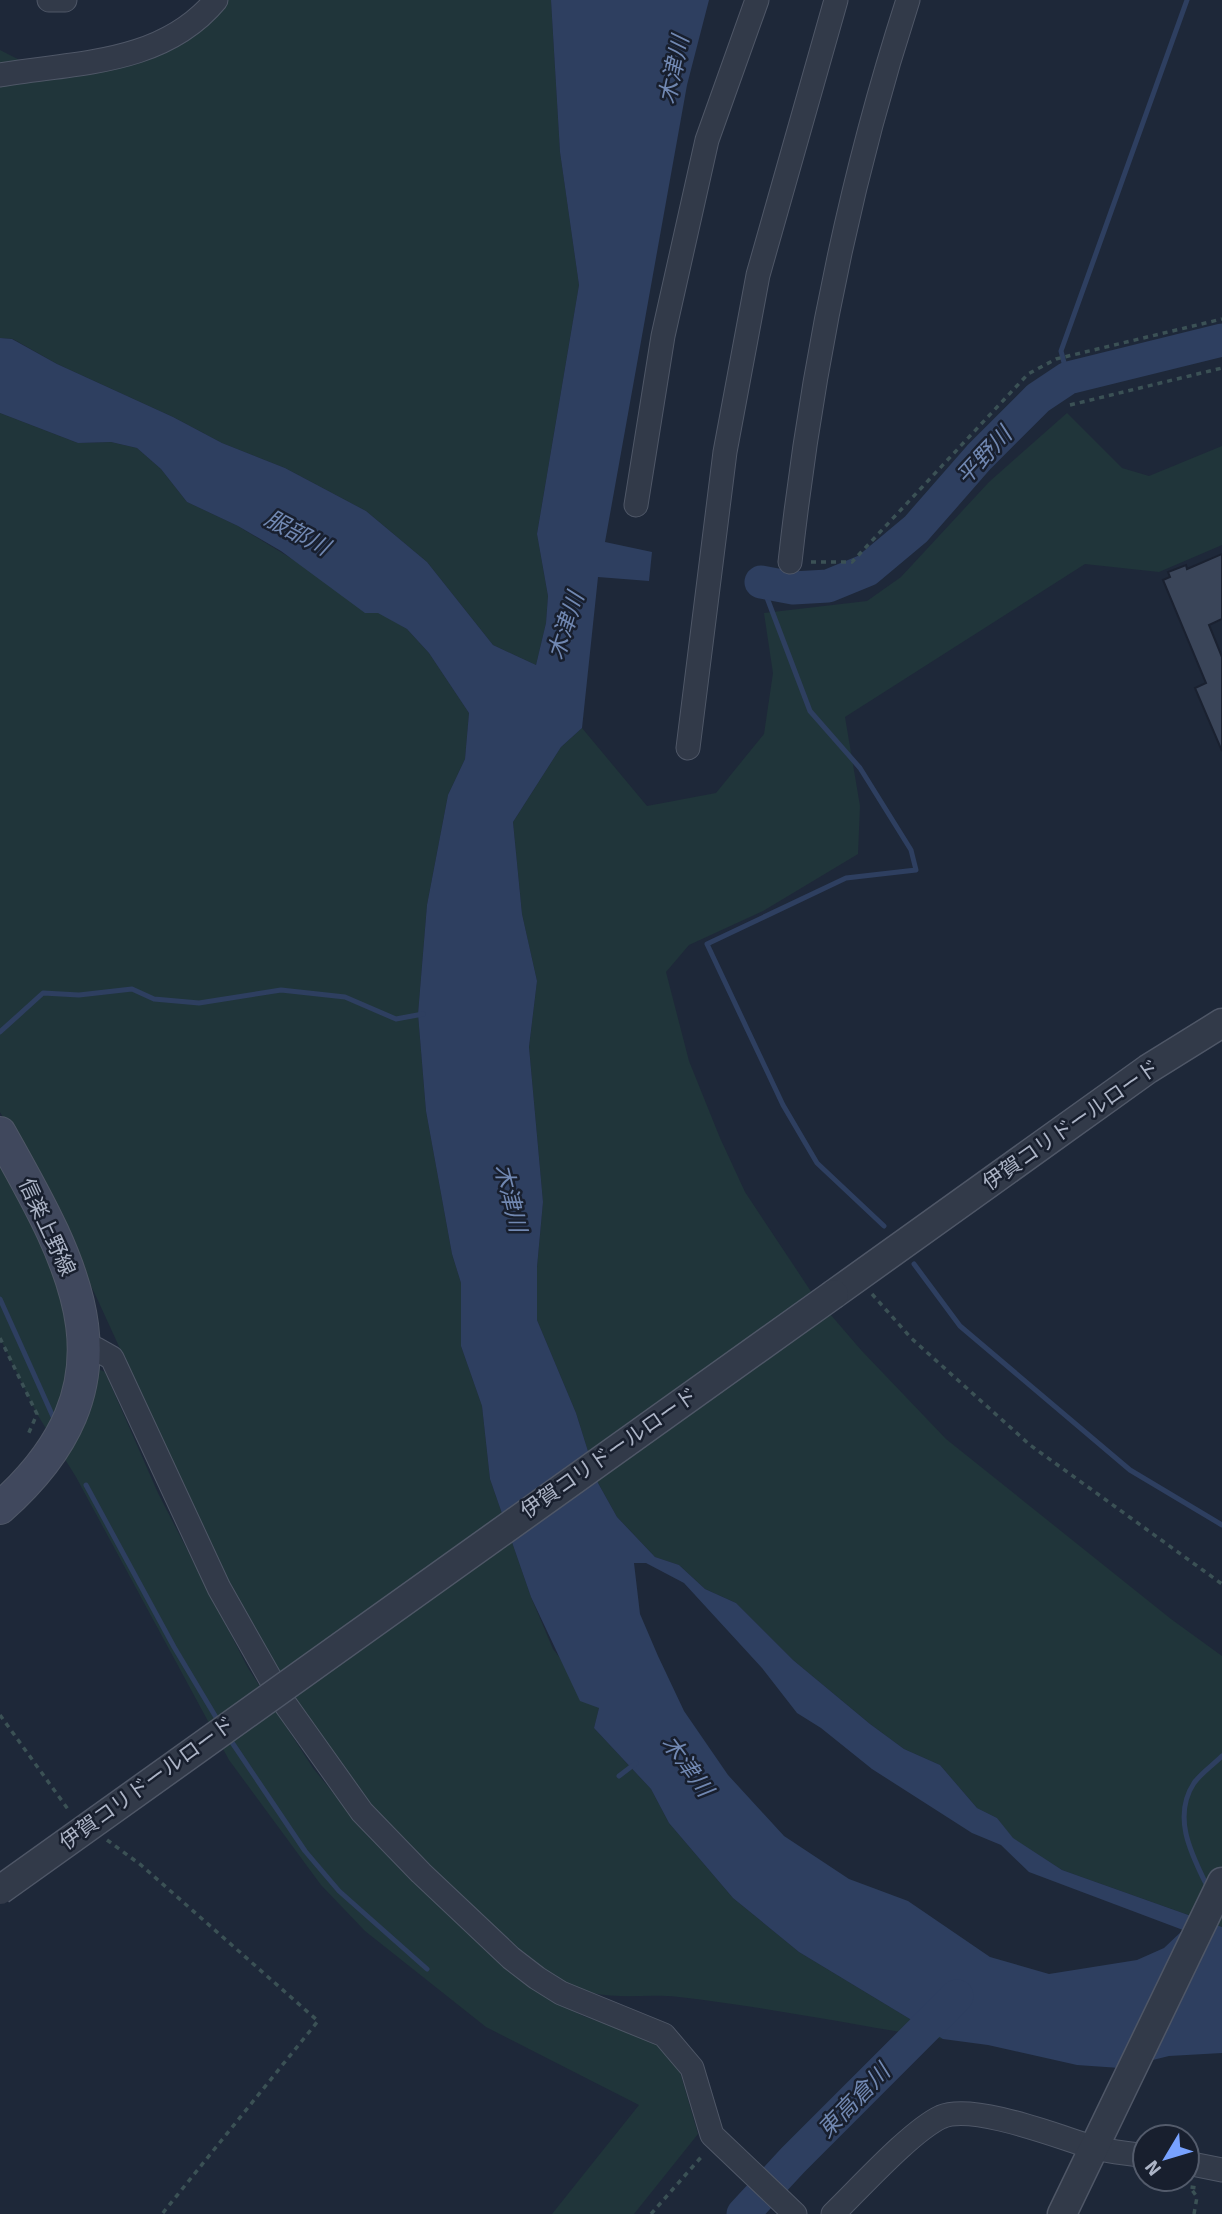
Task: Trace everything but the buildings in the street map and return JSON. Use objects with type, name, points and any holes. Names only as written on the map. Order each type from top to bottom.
[{"type":"main road","name":"信楽上野線","points":[[0,1133],[60,1247],[80,1308],[84,1348],[83,1382],[70,1421],[34,1476],[0,1508]]},
{"type":"street","points":[[49,0],[65,0]]},
{"type":"street","points":[[0,75],[98,64],[140,50],[176,34],[216,0]]},
{"type":"street","points":[[636,505],[663,336],[707,140],[757,0]]},
{"type":"street","points":[[688,748],[724,452],[758,275],[836,0]]},
{"type":"street","points":[[790,562],[799,477],[833,276],[891,52],[908,0]]},
{"type":"street","name":"伊賀コリドールロード","points":[[0,1890],[1148,1069],[1222,1024]]},
{"type":"street","points":[[84,1348],[96,1349],[113,1358],[219,1588],[283,1701],[362,1812],[441,1892],[511,1958],[537,1978],[561,1993],[664,2035],[692,2068],[704,2117],[721,2145],[795,2214]]},
{"type":"street","points":[[1062,2214],[1222,1882]]},
{"type":"street","points":[[834,2214],[902,2148],[942,2117],[975,2116],[1031,2126],[1131,2152]]},
{"type":"street","points":[[1201,2166],[1222,2170]]},
{"type":"path","points":[[790,562],[852,562],[1028,374],[1056,359],[1222,319]]},
{"type":"path","points":[[1070,405],[1222,368]]},
{"type":"path","points":[[857,1277],[911,1338],[1030,1445],[1222,1584]]},
{"type":"path","points":[[0,1338],[37,1414],[26,1439]]},
{"type":"path","points":[[0,1716],[65,1809],[76,1817]]},
{"type":"path","points":[[98,1833],[141,1866],[318,2021],[162,2214]]},
{"type":"path","points":[[651,2214],[721,2145]]},
{"type":"path","points":[[1194,2193],[1197,2197],[1194,2214]]},
{"type":"green space","points":[[226,0],[551,0],[560,152],[579,285],[537,534],[548,596],[546,623],[536,665],[493,645],[427,562],[366,511],[285,468],[222,443],[173,417],[57,364],[13,339],[0,338],[0,50],[53,77]]},
{"type":"green space","points":[[0,413],[78,443],[111,442],[137,448],[161,469],[187,502],[238,526],[407,629],[429,653],[469,713],[465,759],[448,795],[427,905],[418,1014],[426,1111],[452,1254],[461,1283],[461,1346],[482,1406],[490,1479],[531,1597],[553,1649],[599,1708],[594,1728],[651,1789],[669,1823],[733,1898],[799,1952],[943,2039],[712,2001],[599,1994],[586,1992],[558,1980],[503,1937],[435,1874],[378,1814],[301,1715],[258,1644],[193,1511],[70,1242],[0,1112]]},
{"type":"green space","points":[[1067,413],[1122,468],[1149,476],[1222,446],[1222,545],[1159,572],[1085,564],[845,717],[860,806],[858,854],[763,911],[689,945],[666,972],[689,1061],[720,1138],[745,1192],[812,1293],[861,1350],[946,1439],[1171,1619],[1222,1656],[1222,1927],[1062,1870],[1012,1838],[997,1818],[977,1808],[940,1765],[904,1749],[870,1724],[793,1660],[736,1603],[705,1589],[679,1565],[655,1557],[617,1517],[598,1483],[576,1413],[537,1320],[537,1267],[543,1202],[529,1047],[537,981],[522,914],[513,822],[561,747],[582,728],[647,806],[716,793],[764,734],[773,673],[764,613],[867,601],[901,577],[989,482]]},
{"type":"green space","points":[[0,1150],[50,1250],[74,1358],[105,1372],[158,1493],[248,1668],[313,1768],[368,1836],[531,1988],[583,2016],[655,2041],[680,2072],[698,2134],[634,2214],[552,2214],[639,2105],[486,2027],[365,1931],[321,1885],[229,1760],[76,1477],[37,1414],[0,1338]]},
{"type":"water","points":[[551,0],[709,0],[687,85],[605,542],[652,552],[649,581],[598,577],[582,728],[561,747],[513,822],[522,914],[537,981],[529,1047],[543,1202],[537,1267],[537,1320],[576,1413],[598,1483],[617,1517],[655,1557],[679,1565],[705,1589],[736,1603],[793,1660],[870,1724],[904,1749],[940,1765],[977,1808],[997,1818],[1013,1838],[1062,1870],[1222,1927],[1222,2053],[1169,2056],[1120,2068],[1077,2065],[988,2045],[943,2039],[799,1952],[733,1898],[669,1823],[651,1789],[594,1728],[599,1708],[580,1701],[531,1597],[490,1479],[482,1406],[461,1346],[461,1283],[452,1254],[426,1111],[418,1014],[427,905],[448,795],[465,759],[469,713],[429,653],[407,629],[378,613],[365,613],[281,551],[238,526],[187,502],[161,469],[137,448],[111,442],[78,443],[0,413],[0,338],[12,339],[57,364],[173,417],[222,443],[285,468],[366,511],[427,562],[493,645],[536,665],[546,623],[548,596],[537,534],[579,285],[560,152]],"holes":[[[634,1563],[646,1563],[684,1583],[762,1668],[797,1713],[821,1728],[872,1769],[972,1833],[1001,1845],[1029,1872],[1183,1930],[1164,1948],[1137,1960],[1049,1974],[990,1957],[908,1901],[849,1879],[784,1836],[728,1775],[684,1711],[640,1614]]]},
{"type":"waterway","points":[[1068,378],[1061,351],[1187,0]]},
{"type":"waterway","name":"平野川","points":[[761,582],[793,588],[828,586],[867,570],[916,529],[979,457],[1038,398],[1068,378],[1222,340]]},
{"type":"waterway","points":[[761,582],[810,711],[860,768],[911,850],[916,870],[846,878],[707,944],[783,1105],[817,1163],[884,1226]]},
{"type":"waterway","points":[[0,1032],[43,993],[79,995],[132,989],[154,999],[199,1003],[281,990],[345,997],[396,1019],[423,1014]]},
{"type":"waterway","points":[[914,1264],[960,1326],[1130,1470],[1222,1525]]},
{"type":"waterway","points":[[0,1299],[55,1421]]},
{"type":"waterway","points":[[86,1485],[174,1647],[220,1724]]},
{"type":"waterway","points":[[229,1738],[305,1851],[339,1891],[427,1969]]},
{"type":"waterway","points":[[1208,1888],[1191,1850],[1184,1823],[1184,1810],[1194,1783],[1222,1756]]},
{"type":"waterway","points":[[619,1776],[636,1763]]},
{"type":"waterway","name":"東高倉川","points":[[743,2214],[793,2160],[957,1996]]},
{"type":"water label","name":"木津川","points":[[674,70]]},
{"type":"water label","name":"服部川","points":[[297,533]]},
{"type":"water label","name":"木津川","points":[[566,626]]},
{"type":"water label","name":"木津川","points":[[510,1198]]},
{"type":"water label","name":"木津川","points":[[687,1766]]}]
